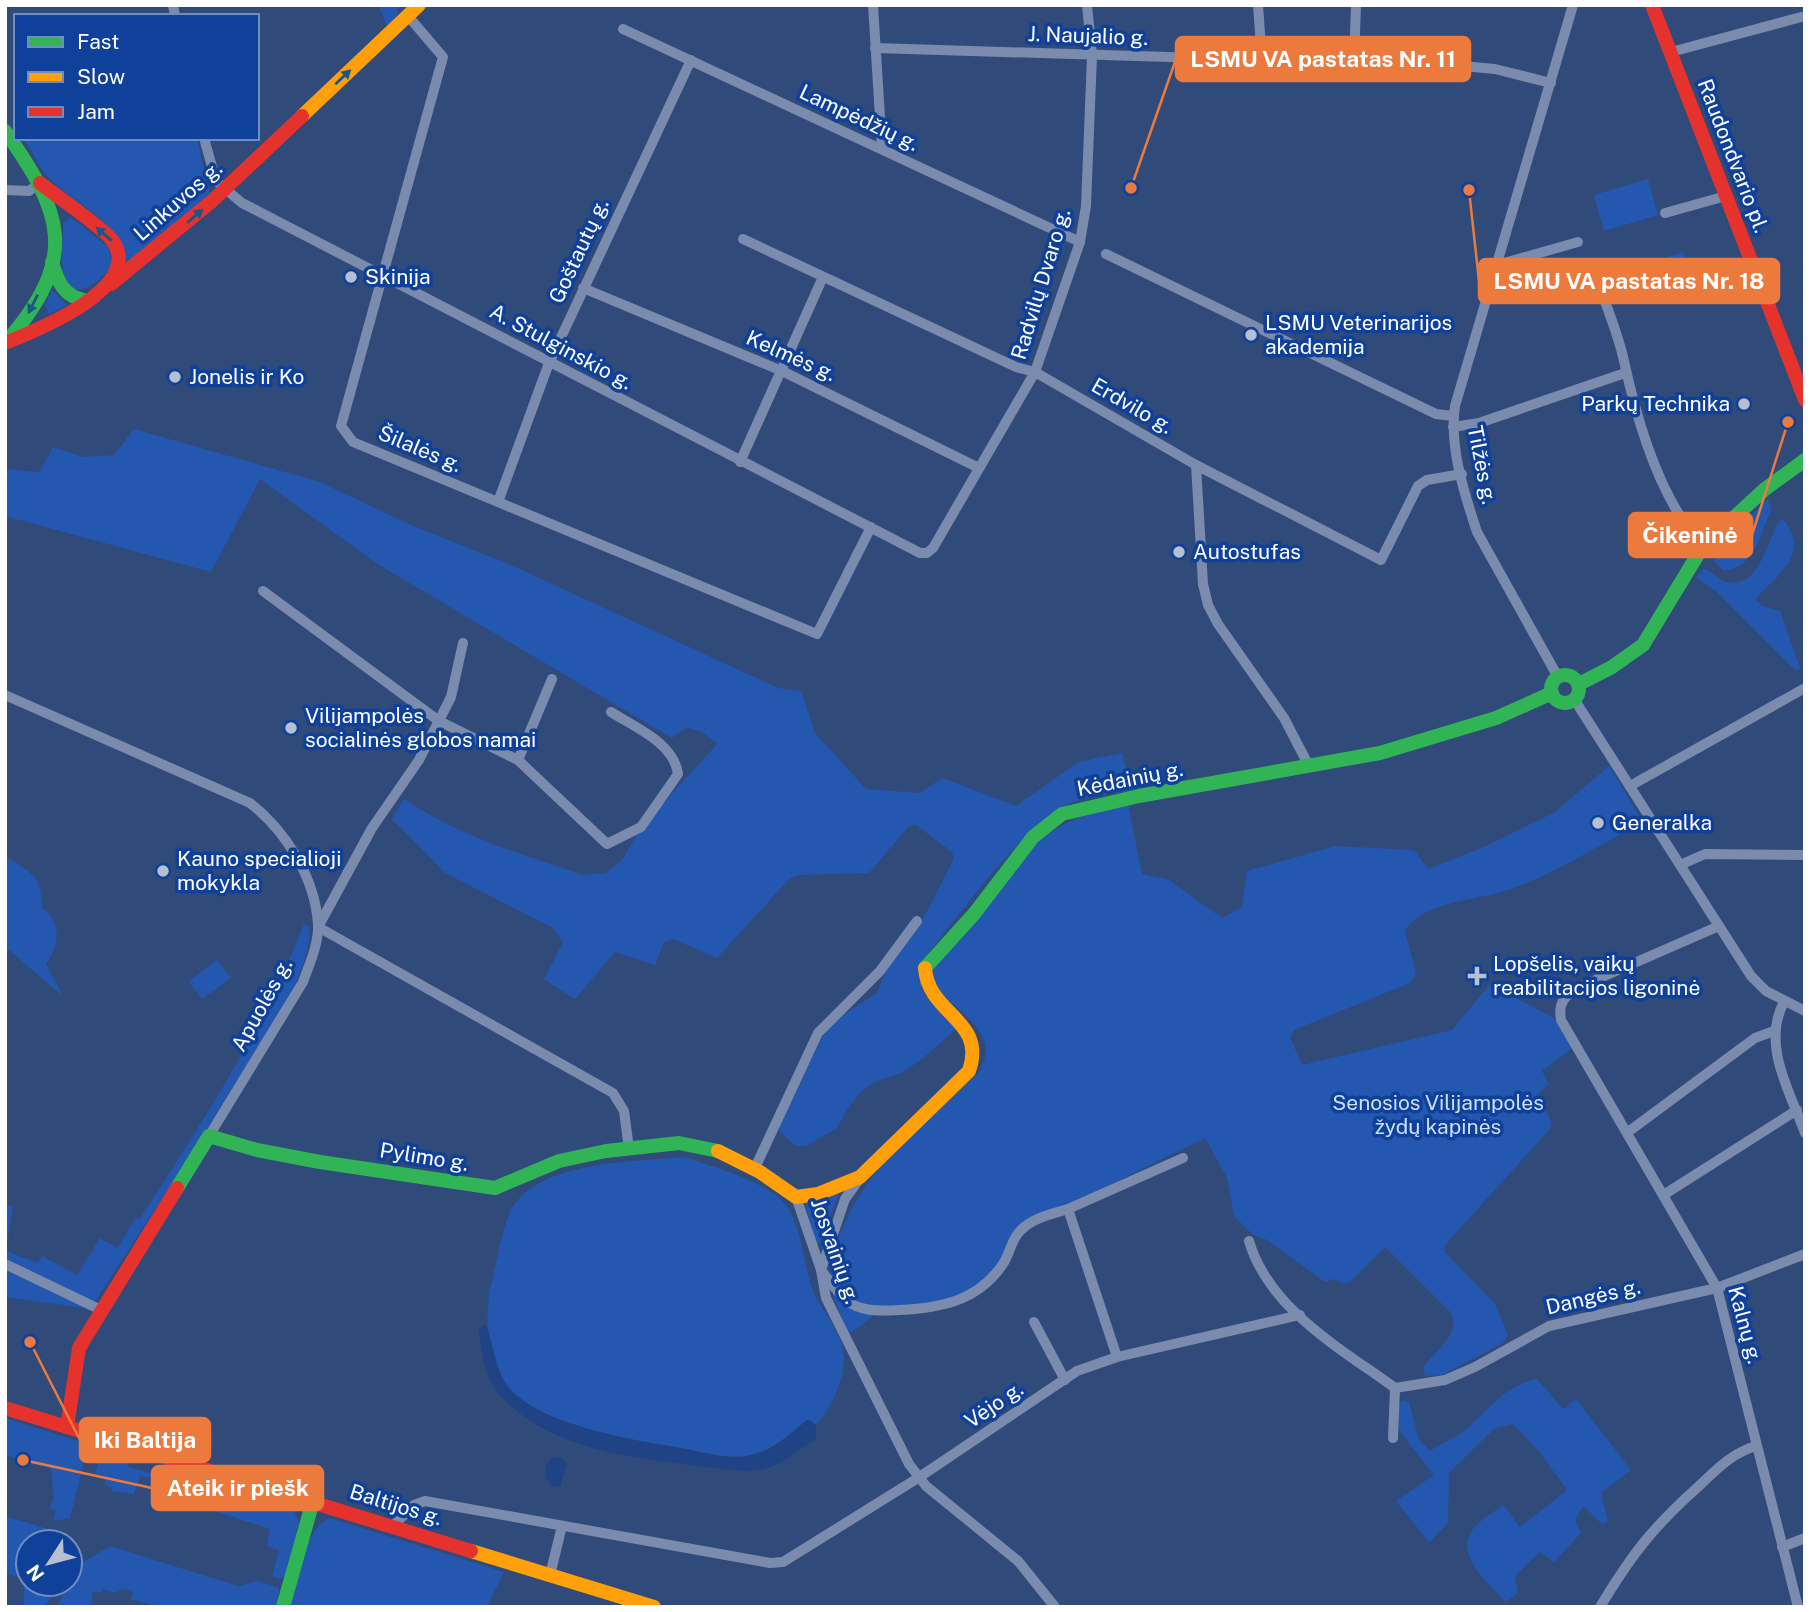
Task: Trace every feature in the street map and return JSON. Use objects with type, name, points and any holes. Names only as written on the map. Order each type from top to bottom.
[{"type":"main road","name":"Linkuvos g.","points":[[6,342],[42,327],[111,284],[224,190],[407,10],[419,5]]},
{"type":"main road","name":"Raudondvario pl.","points":[[1652,5],[1805,400]]},
{"type":"main road","points":[[5,131],[40,183],[54,214],[57,230]]},
{"type":"main road","points":[[40,183],[82,215],[117,247],[119,264],[111,284]]},
{"type":"main road","points":[[6,342],[34,305],[52,262],[57,230],[65,215],[82,215]]},
{"type":"main road","points":[[52,262],[60,288],[75,299],[87,301]]},
{"type":"main road","points":[[1578,684],[1572,677],[1558,677],[1552,684],[1552,693],[1559,702],[1574,699],[1578,684],[1612,667],[1643,645],[1703,546],[1756,496],[1805,460]]},
{"type":"main road","name":"Kėdainių g.","points":[[860,1177],[962,1080],[975,1062],[974,1039],[964,1025],[929,992],[925,984],[925,966],[974,914],[1045,826],[1080,808],[1309,766],[1446,735],[1552,693]]},
{"type":"main road","name":"Pylimo g.","points":[[209,1136],[257,1150],[320,1162],[495,1188],[512,1184],[557,1161],[629,1149]]},
{"type":"main road","name":"Apuolės g.","points":[[67,1427],[75,1359],[101,1310],[209,1136]]},
{"type":"main road","name":"Josvainių g.","points":[[629,1149],[691,1144],[725,1155],[796,1197]]},
{"type":"main road","points":[[796,1197],[818,1194],[860,1177]]},
{"type":"main road","name":"Baltijos g.","points":[[5,1408],[394,1525],[644,1605]]},
{"type":"main road","points":[[283,1607],[313,1501]]},
{"type":"street","points":[[873,5],[881,149]]},
{"type":"street","name":"Radvilų Dvaro g.","points":[[933,548],[1035,372],[1080,242],[1086,206],[1092,56],[1087,5]]},
{"type":"street","points":[[1258,5],[1262,61]]},
{"type":"street","points":[[1354,63],[1356,5]]},
{"type":"street","name":"Tilžės g.","points":[[1558,677],[1480,539],[1469,507],[1453,421],[1503,264],[1573,5]]},
{"type":"street","name":"Šilalės g.","points":[[407,10],[443,57],[341,426],[353,442],[817,635],[871,527]]},
{"type":"street","points":[[1671,52],[1805,16]]},
{"type":"street","name":"Lampėdžių g.","points":[[623,29],[1080,242]]},
{"type":"street","name":"J. Naujalio g.","points":[[875,48],[1478,67],[1551,83]]},
{"type":"street","name":"Goštautų g.","points":[[498,502],[549,363],[691,60]]},
{"type":"street","points":[[204,140],[212,172],[224,190]]},
{"type":"street","points":[[5,190],[29,191],[40,183]]},
{"type":"street","name":"A. Stulginskio g.","points":[[224,190],[263,214],[920,553],[927,553],[933,548]]},
{"type":"street","points":[[1665,214],[1726,196]]},
{"type":"street","name":"Erdvilo g.","points":[[743,239],[1016,367],[1035,372],[1196,465],[1381,560],[1418,486],[1427,480],[1462,474]]},
{"type":"street","points":[[1503,264],[1578,242]]},
{"type":"street","points":[[1106,254],[1453,421],[1479,423],[1625,373]]},
{"type":"street","points":[[740,462],[823,277]]},
{"type":"street","points":[[1597,279],[1624,362],[1625,373],[1667,493],[1685,527],[1703,546]]},
{"type":"street","name":"Kelmės g.","points":[[583,288],[782,371],[979,468]]},
{"type":"street","points":[[1196,465],[1203,584],[1208,605],[1218,624],[1284,718],[1309,766]]},
{"type":"street","points":[[263,591],[439,721],[518,760],[607,844],[641,827],[678,774],[676,758],[657,741],[611,712]]},
{"type":"street","points":[[463,643],[451,697],[439,721],[410,776],[372,828],[318,926],[614,1093],[624,1111],[629,1149]]},
{"type":"street","points":[[518,760],[552,679]]},
{"type":"street","points":[[1630,786],[1805,688]]},
{"type":"street","name":"Apuolės g.","points":[[5,695],[250,803],[271,820],[307,879],[318,926],[313,956],[303,982],[209,1136]]},
{"type":"street","points":[[1574,699],[1751,976],[1784,1002],[1805,1011]]},
{"type":"street","points":[[1680,865],[1704,854],[1805,855]]},
{"type":"street","points":[[754,1170],[818,1034],[880,971],[916,921]]},
{"type":"street","name":"Kalnų g.","points":[[1719,926],[1577,988],[1561,1002],[1561,1020],[1717,1288],[1798,1607]]},
{"type":"street","points":[[1784,1002],[1774,1031],[1777,1057],[1805,1133]]},
{"type":"street","points":[[1628,1132],[1755,1038],[1774,1031]]},
{"type":"street","points":[[1665,1195],[1797,1110]]},
{"type":"street","points":[[860,1177],[845,1199],[821,1269],[841,1297],[858,1309],[871,1312],[948,1305],[970,1295],[996,1274],[1019,1231],[1040,1218],[1068,1209],[1183,1158]]},
{"type":"street","name":"Josvainių g.","points":[[796,1197],[816,1263],[821,1269],[826,1298],[895,1439],[918,1478],[1018,1561],[1055,1607]]},
{"type":"street","points":[[1068,1209],[1116,1357]]},
{"type":"street","points":[[1249,1241],[1264,1279],[1300,1315],[1395,1388],[1393,1437]]},
{"type":"street","name":"Dangės g.","points":[[1395,1388],[1444,1380],[1475,1367],[1549,1326],[1717,1288],[1805,1254]]},
{"type":"street","points":[[5,1264],[101,1310]]},
{"type":"street","name":"Vėjo g.","points":[[394,1525],[414,1505],[425,1501],[770,1563],[783,1562],[918,1478],[1077,1371],[1116,1357],[1300,1315]]},
{"type":"street","points":[[1034,1322],[1065,1380]]},
{"type":"street","points":[[1600,1607],[1639,1544],[1664,1518],[1729,1458],[1756,1446]]},
{"type":"street","points":[[550,1574],[562,1526]]},
{"type":"street","points":[[1782,1547],[1805,1538]]},
{"type":"green space","points":[[378,5],[399,5],[396,17],[387,26]]},
{"type":"green space","points":[[197,140],[210,193],[126,265],[124,251],[110,228],[49,178],[25,141]]},
{"type":"green space","points":[[1648,179],[1658,215],[1604,231],[1594,195]]},
{"type":"green space","points":[[71,217],[109,248],[112,266],[99,280],[83,289],[71,288],[66,281],[62,265],[63,223]]},
{"type":"green space","points":[[1683,252],[1689,272],[1652,284],[1646,264]]},
{"type":"green space","points":[[52,290],[67,305],[49,314],[45,305]]},
{"type":"green space","points":[[134,429],[320,482],[411,525],[511,565],[778,688],[801,691],[815,733],[866,789],[920,793],[942,778],[1016,806],[1078,762],[1122,753],[1132,791],[1092,797],[1069,804],[1052,813],[1014,848],[929,952],[923,966],[921,977],[925,995],[957,1027],[913,1065],[899,1074],[875,1082],[862,1092],[837,1128],[806,1146],[796,1146],[778,1130],[823,1036],[843,1015],[877,993],[885,973],[920,925],[954,858],[952,852],[916,825],[909,826],[869,873],[797,875],[790,878],[717,958],[673,939],[664,942],[655,965],[615,952],[575,999],[544,979],[563,942],[553,928],[445,873],[392,819],[404,799],[446,824],[513,851],[583,875],[606,873],[623,859],[641,827],[717,744],[704,733],[687,727],[672,738],[379,565],[260,479],[211,572],[5,516],[5,469],[39,472],[53,447],[83,457],[114,455]]},
{"type":"green space","points":[[1768,499],[1771,509],[1755,548],[1742,564],[1723,570],[1714,561],[1716,551]]},
{"type":"green space","points":[[1781,519],[1791,532],[1793,552],[1784,569],[1755,599],[1762,606],[1780,611],[1800,668],[1796,671],[1717,592],[1696,577],[1703,569],[1727,582],[1748,578],[1761,561]]},
{"type":"green space","name":"Senosios Vilijampolės žydų kapinės","points":[[1609,766],[1643,822],[1560,868],[1525,883],[1425,913],[1405,931],[1416,974],[1410,983],[1294,1030],[1290,1037],[1302,1065],[1452,1030],[1490,984],[1554,1018],[1573,1048],[1542,1071],[1549,1084],[1538,1094],[1551,1121],[1550,1129],[1444,1246],[1445,1252],[1495,1304],[1508,1335],[1503,1343],[1442,1375],[1425,1376],[1423,1367],[1450,1334],[1453,1319],[1450,1312],[1385,1247],[1350,1282],[1343,1283],[1334,1279],[1325,1282],[1267,1240],[1253,1235],[1234,1216],[1227,1178],[1205,1138],[1073,1203],[1029,1220],[1000,1265],[974,1288],[948,1303],[886,1307],[849,1334],[834,1297],[830,1273],[834,1250],[850,1212],[880,1167],[918,1127],[979,1072],[985,1056],[980,1033],[966,1016],[934,988],[932,972],[1038,842],[1048,834],[1080,817],[1128,804],[1142,874],[1169,880],[1222,918],[1242,907],[1247,871],[1335,846],[1414,850],[1428,869],[1486,846],[1555,812]]},
{"type":"green space","points":[[5,856],[33,876],[40,889],[42,908],[56,927],[54,950],[46,964],[63,996],[9,950],[5,952]]},
{"type":"green space","points":[[304,924],[310,927],[302,969],[283,1009],[90,1309],[5,1297],[5,1203],[13,1207],[6,1251],[38,1263],[42,1256],[77,1275],[100,1238],[117,1248],[136,1218],[139,1220],[229,1076],[270,1001]]},
{"type":"green space","points":[[217,960],[231,978],[202,999],[189,981]]},
{"type":"green space","points":[[684,1157],[761,1186],[772,1192],[789,1209],[815,1295],[843,1349],[839,1385],[816,1425],[808,1420],[773,1446],[750,1455],[728,1457],[708,1454],[612,1435],[563,1421],[522,1401],[508,1388],[491,1351],[489,1294],[506,1222],[521,1196],[540,1183],[587,1167]]},
{"type":"green space","points":[[839,1193],[819,1244],[816,1244],[805,1203]]},
{"type":"green space","points":[[1537,1379],[1563,1409],[1576,1399],[1631,1470],[1601,1493],[1608,1521],[1603,1525],[1583,1506],[1575,1520],[1581,1533],[1554,1562],[1540,1552],[1515,1576],[1518,1593],[1506,1602],[1483,1578],[1470,1559],[1468,1539],[1473,1529],[1503,1505],[1520,1527],[1567,1490],[1538,1450],[1513,1424],[1495,1428],[1449,1473],[1448,1523],[1429,1542],[1396,1501],[1434,1475],[1399,1430],[1399,1403],[1404,1400],[1409,1402],[1419,1440],[1430,1451],[1465,1431],[1516,1386]]},
{"type":"green space","points":[[5,1418],[84,1443],[87,1449],[70,1518],[53,1521],[56,1510],[50,1508],[54,1496],[51,1469],[5,1455]]},
{"type":"green space","points":[[102,1448],[130,1456],[127,1466],[153,1474],[151,1478],[140,1476],[134,1494],[112,1491],[112,1488],[105,1485],[105,1475],[95,1474]]},
{"type":"green space","points":[[179,1479],[220,1492],[224,1484],[292,1506],[299,1523],[285,1575],[280,1579],[272,1576],[279,1550],[267,1546],[270,1529],[181,1500],[179,1505],[172,1502],[174,1495],[163,1492],[167,1481]]},
{"type":"green space","points":[[5,1516],[45,1528],[14,1528],[14,1576],[5,1573]]},
{"type":"green space","points":[[329,1518],[504,1572],[487,1607],[290,1607],[306,1546],[320,1525]]},
{"type":"green space","points":[[110,1546],[238,1586],[258,1581],[279,1588],[277,1607],[164,1607],[131,1600],[133,1592],[122,1589],[115,1593],[103,1589],[101,1593],[93,1591],[91,1607],[57,1607],[61,1598],[84,1598],[84,1562]]},
{"type":"green space","points":[[24,1598],[50,1598],[45,1607],[24,1607]]},
{"type":"shaded area","points":[[485,1324],[501,1374],[510,1389],[524,1401],[564,1421],[635,1440],[728,1457],[749,1456],[767,1450],[808,1419],[816,1425],[816,1439],[771,1467],[744,1471],[646,1459],[569,1440],[524,1416],[504,1399],[492,1384],[479,1331]]},
{"type":"shaded area","points":[[553,1457],[561,1458],[567,1464],[560,1487],[552,1486],[546,1478],[546,1465]]},
{"type":"traffic: fast","points":[[5,131],[40,187],[50,211],[55,235],[54,259],[46,284],[31,311],[8,340]]},
{"type":"traffic: fast","points":[[52,262],[63,288],[73,296],[87,301]]},
{"type":"traffic: fast","points":[[1579,684],[1612,667],[1643,645],[1703,546],[1765,489],[1805,460]]},
{"type":"traffic: fast","points":[[1565,675],[1575,679],[1579,689],[1575,699],[1565,703],[1555,699],[1551,689],[1555,679],[1565,675]]},
{"type":"traffic: fast","points":[[925,968],[974,914],[1033,837],[1062,814],[1139,796],[1380,753],[1496,718],[1552,693]]},
{"type":"traffic: fast","points":[[177,1188],[209,1136],[257,1150],[320,1162],[495,1188],[559,1161],[606,1151],[679,1143],[718,1151]]},
{"type":"traffic: fast","points":[[283,1607],[313,1501]]},
{"type":"traffic: slow","points":[[302,116],[419,5]]},
{"type":"traffic: slow","points":[[718,1151],[760,1172],[796,1197],[818,1194],[860,1177],[969,1071],[972,1054],[970,1040],[964,1028],[936,997],[928,984],[925,968]]},
{"type":"traffic: slow","points":[[471,1551],[654,1607]]},
{"type":"traffic: jam","points":[[1652,5],[1805,400]]},
{"type":"traffic: jam","points":[[111,284],[212,201],[302,116]]},
{"type":"traffic: jam","points":[[5,343],[83,305],[101,290],[114,274],[119,257],[112,240],[106,234],[40,183]]},
{"type":"traffic: jam","points":[[67,1427],[79,1348],[177,1188]]},
{"type":"traffic: jam","points":[[5,1408],[471,1551]]},
{"type":"place","name":"LSMU VA pastatas Nr. 11","points":[[1131,188]]},
{"type":"place","name":"LSMU VA pastatas Nr. 18","points":[[1469,190]]},
{"type":"place","name":"Skinija","points":[[351,277]]},
{"type":"place","name":"LSMU Veterinarijos akademija","points":[[1251,335]]},
{"type":"place","name":"Jonelis ir Ko","points":[[175,377]]},
{"type":"place","name":"Parkų Technika","points":[[1744,404]]},
{"type":"place","name":"Čikeninė","points":[[1788,422]]},
{"type":"place","name":"Autostufas","points":[[1179,552]]},
{"type":"place","name":"Vilijampolės socialinės globos namai","points":[[291,728]]},
{"type":"place","name":"Generalka","points":[[1598,823]]},
{"type":"place","name":"Kauno specialioji mokykla","points":[[163,871]]},
{"type":"place","name":"Lopšelis, vaikų reabilitacijos ligoninė","points":[[1477,976]]},
{"type":"place","name":"Iki Baltija","points":[[30,1342]]},
{"type":"place","name":"Ateik ir piešk","points":[[23,1460]]}]
